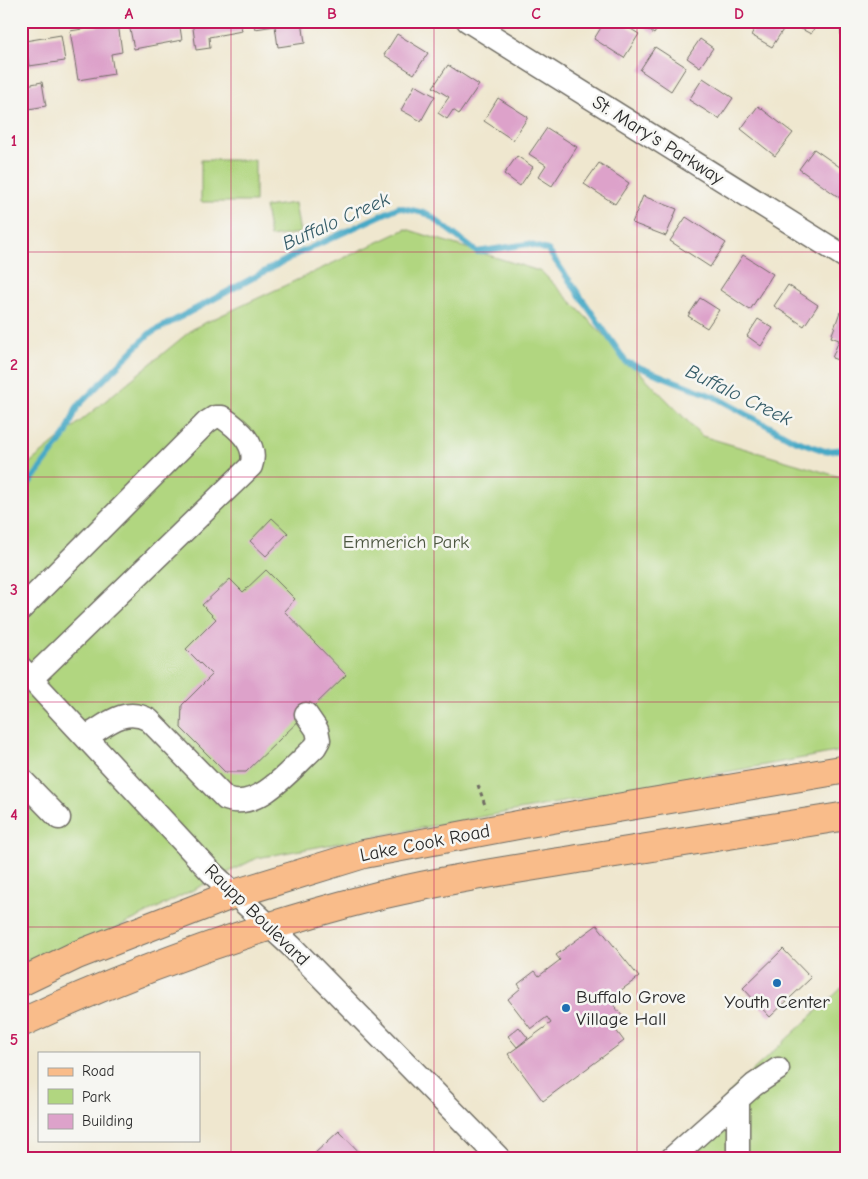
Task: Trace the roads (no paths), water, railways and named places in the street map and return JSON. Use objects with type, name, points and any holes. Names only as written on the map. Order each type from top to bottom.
[{"type":"main road","name":"Lake Cook Road","points":[[21,982],[77,955],[234,894],[364,854],[842,770]]},
{"type":"main road","points":[[21,1022],[91,990],[203,947],[268,926],[382,895],[495,872],[846,816]]},
{"type":"street","name":"St. Mary's Parkway","points":[[468,21],[847,258]]},
{"type":"street","points":[[21,609],[207,422],[215,417],[222,417],[251,443],[254,452],[251,466],[26,673]]},
{"type":"street","name":"Raupp Boulevard","points":[[26,673],[234,894],[291,946],[499,1158]]},
{"type":"street","points":[[86,737],[123,715],[139,714],[149,720],[226,799],[235,803],[247,802],[261,796],[315,747],[319,740],[317,730],[306,714]]},
{"type":"street","points":[[21,779],[59,818]]},
{"type":"street","points":[[672,1158],[738,1099],[778,1069]]},
{"type":"street","points":[[738,1099],[738,1158]]},
{"type":"waterway","name":"Buffalo Creek","points":[[21,494],[66,434],[77,407],[149,334],[297,254],[399,207],[428,214],[477,252],[528,244],[548,250],[626,362],[715,397],[794,440],[825,451],[847,449]]},
{"type":"place","name":"Youth Center","points":[[777,983]]},
{"type":"place","name":"Buffalo Grove Village Hall","points":[[566,1008]]},
{"type":"park label","name":"Emmerich Park","points":[[406,542]]}]
